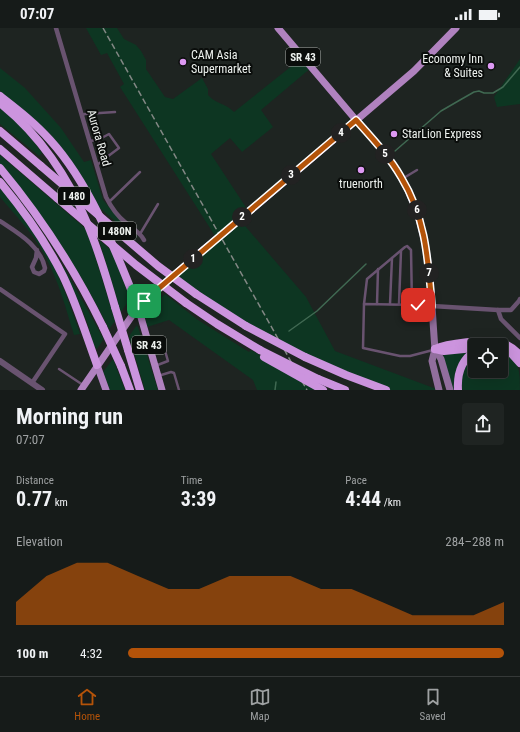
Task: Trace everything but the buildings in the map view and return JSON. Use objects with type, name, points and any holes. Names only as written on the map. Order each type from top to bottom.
[{"type":"highway","points":[[0,96],[20,111],[46,135],[75,173],[99,216],[119,259],[138,307]]},
{"type":"highway","name":"I 480","points":[[0,103],[19,120],[50,156],[68,183],[83,213],[92,236],[140,390]]},
{"type":"highway","name":"I 480N","points":[[0,131],[158,266],[196,294],[246,326],[305,357],[346,375],[386,390]]},
{"type":"highway","name":"I 480N","points":[[0,149],[136,265],[186,303],[260,350],[318,379],[345,390]]},
{"type":"highway","points":[[0,168],[31,208],[58,247],[80,284],[103,327],[130,390]]},
{"type":"highway","points":[[0,182],[39,234],[54,259],[72,297],[97,365]]},
{"type":"highway","points":[[236,336],[251,350],[323,390]]},
{"type":"highway","points":[[435,349],[443,345],[494,342],[509,346],[520,355]]},
{"type":"highway","points":[[435,349],[444,351],[468,350]]},
{"type":"highway","points":[[508,351],[520,363]]},
{"type":"highway","points":[[458,390],[461,366],[468,356]]},
{"type":"main road","name":"SR 43","points":[[278,28],[356,120]]},
{"type":"main road","points":[[82,388],[138,307],[424,62],[456,28]]},
{"type":"main road","points":[[356,120],[388,158],[402,179],[415,206],[424,235],[428,259],[435,349],[432,361],[439,390]]},
{"type":"main road","name":"SR 43","points":[[138,307],[162,390]]},
{"type":"main road","points":[[435,349],[441,359],[450,390]]},
{"type":"main road","points":[[97,365],[106,390]]},
{"type":"street","name":"Aurora Road","points":[[56,28],[102,186],[109,203],[118,215],[140,234],[144,240]]},
{"type":"street","points":[[0,221],[26,238],[37,250],[45,268],[44,271],[39,274],[34,272],[32,267],[36,258],[37,250]]},
{"type":"street","points":[[0,289],[65,334],[32,383]]},
{"type":"street","points":[[432,306],[511,310],[520,299]]},
{"type":"street","points":[[498,310],[501,319],[520,338]]},
{"type":"street","points":[[0,361],[40,389]]},
{"type":"lane","points":[[81,116],[85,114],[115,112]]},
{"type":"lane","points":[[89,142],[98,140],[109,134],[119,148],[96,166]]},
{"type":"lane","points":[[98,140],[107,157]]},
{"type":"lane","points":[[402,179],[417,170]]},
{"type":"lane","points":[[109,203],[140,172]]},
{"type":"lane","points":[[140,234],[158,204]]},
{"type":"lane","points":[[412,305],[411,250],[407,246],[378,268],[366,281],[363,348],[400,356],[410,356],[435,349]]},
{"type":"lane","points":[[399,304],[401,250]]},
{"type":"lane","points":[[390,304],[392,257]]},
{"type":"lane","points":[[377,304],[378,268]]},
{"type":"lane","points":[[364,304],[432,306]]},
{"type":"lane","points":[[155,366],[168,361],[161,337]]},
{"type":"lane","points":[[59,369],[82,388]]},
{"type":"lane","points":[[158,376],[174,372],[179,390]]},
{"type":"green space","points":[[86,28],[117,28],[124,39],[136,45],[141,51],[146,60],[146,69],[165,97],[173,99],[202,78],[208,89],[208,95],[234,112],[303,57],[312,67],[261,110],[273,127],[242,152],[230,138],[211,154],[249,212],[240,220],[306,297],[335,351],[439,390],[386,390],[305,357],[171,278],[217,239],[120,87],[124,84],[107,53],[101,55]]},
{"type":"green space","points":[[520,59],[520,104],[497,107],[494,97]]},
{"type":"green space","points":[[0,68],[25,88],[61,128],[84,162],[91,160],[103,200],[118,218],[137,236],[136,239],[94,203],[52,136],[31,116],[0,91]]},
{"type":"green space","points":[[0,107],[33,140],[42,153],[39,156],[0,124]]},
{"type":"green space","points":[[0,155],[87,230],[115,321],[109,329],[73,264],[31,203],[0,164]]},
{"type":"green space","points":[[0,187],[29,224],[48,255],[64,290],[80,334],[74,335],[51,267],[42,250],[25,226],[0,197]]},
{"type":"green space","points":[[99,240],[112,251],[130,299],[121,312]]},
{"type":"green space","points":[[62,267],[64,267],[103,338],[97,349],[92,344],[89,327],[85,316]]},
{"type":"green space","points":[[165,294],[198,320],[249,352],[251,350],[323,390],[257,390],[253,380],[169,320],[147,327],[145,316],[149,307]]},
{"type":"green space","points":[[137,325],[158,390],[145,390],[129,336]]},
{"type":"green space","points":[[468,350],[468,358],[456,390],[453,390],[449,379],[443,354]]},
{"type":"green space","points":[[508,355],[518,367],[520,390],[460,390],[463,370],[468,362],[468,378],[508,378]]},
{"type":"green space","points":[[113,359],[125,390],[110,390],[103,372]]},
{"type":"waterway","points":[[395,151],[441,111],[474,92],[479,91],[484,93],[493,93],[503,87],[520,67]]},
{"type":"waterway","points":[[289,331],[317,311],[366,264]]},
{"type":"waterway","points":[[275,390],[276,382]]},
{"type":"railway","points":[[103,28],[307,390]]},
{"type":"place","name":"CAM Asia Supermarket","points":[[183,62]]},
{"type":"place","name":"Economy Inn & Suites","points":[[491,66]]},
{"type":"place","name":"StarLion Express","points":[[394,134]]},
{"type":"place","name":"truenorth","points":[[361,170]]},
{"type":"route","points":[[144,301],[356,120],[383,151],[405,183],[418,214],[427,252],[432,306],[418,305]]}]
